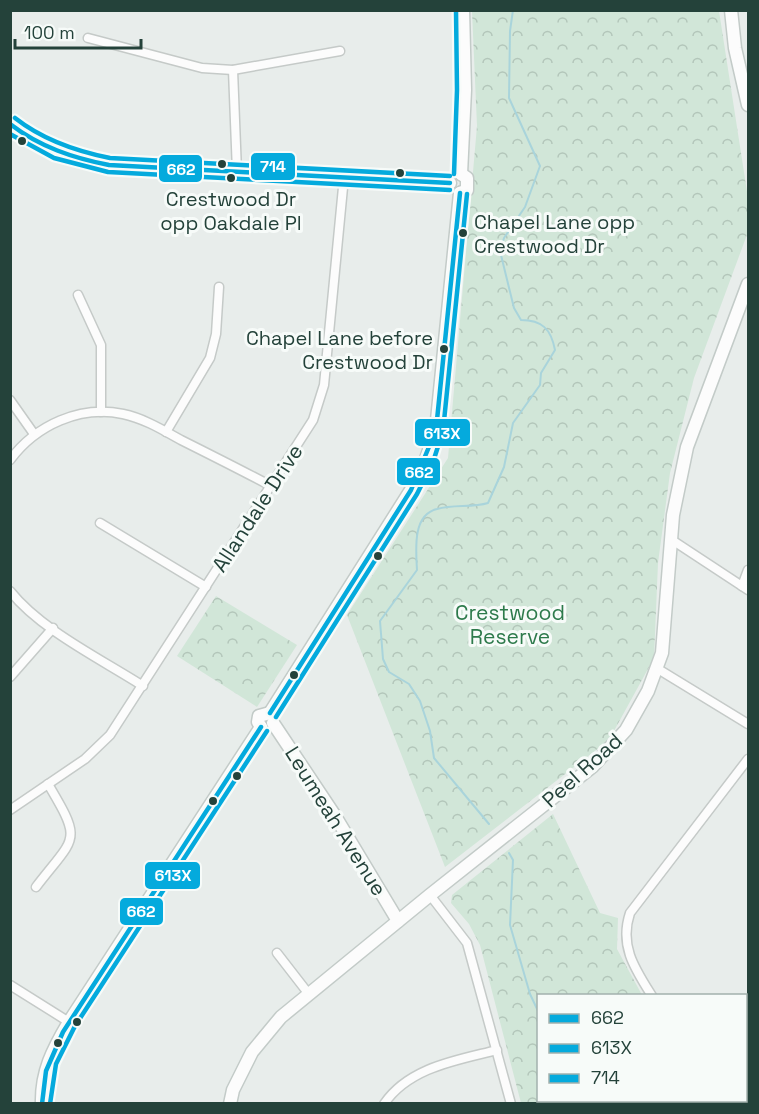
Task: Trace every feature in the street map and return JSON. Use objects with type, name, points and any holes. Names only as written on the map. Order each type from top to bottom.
[{"type":"street","points":[[461,174],[465,90],[463,10]]},
{"type":"street","points":[[731,10],[735,48],[748,105]]},
{"type":"street","points":[[88,38],[202,68],[233,70],[340,51]]},
{"type":"street","points":[[233,70],[237,172]]},
{"type":"street","points":[[10,124],[41,144],[75,159],[122,167],[450,183]]},
{"type":"street","points":[[461,174],[467,178],[469,184],[467,190],[460,193],[453,190],[450,183],[453,177],[461,174]]},
{"type":"street","name":"Allandale Drive","points":[[10,810],[85,759],[110,735],[313,420],[324,385],[344,177]]},
{"type":"street","points":[[42,1104],[43,1079],[47,1064],[69,1022],[261,727],[267,728],[411,490],[431,447],[439,409],[460,193]]},
{"type":"street","name":"Peel Road","points":[[230,1104],[233,1090],[252,1052],[281,1017],[604,755],[626,730],[658,669],[662,653],[673,515],[687,447],[748,284]]},
{"type":"street","points":[[166,432],[210,358],[216,334],[219,287]]},
{"type":"street","points":[[78,295],[101,345],[101,412]]},
{"type":"street","points":[[10,400],[34,434]]},
{"type":"street","points":[[10,460],[34,434],[69,417],[101,412],[124,414],[166,432],[271,486]]},
{"type":"street","points":[[100,523],[206,587]]},
{"type":"street","points":[[672,540],[745,588],[748,570]]},
{"type":"street","points":[[10,591],[20,602],[53,628],[143,686]]},
{"type":"street","points":[[10,677],[53,628]]},
{"type":"street","points":[[658,669],[748,724]]},
{"type":"street","name":"Leumeah Avenue","points":[[272,718],[335,816],[398,921]]},
{"type":"street","points":[[651,994],[629,956],[625,938],[630,913],[748,759]]},
{"type":"street","points":[[36,887],[70,842],[73,832],[70,820],[48,784]]},
{"type":"street","points":[[430,894],[467,944],[511,1104]]},
{"type":"street","points":[[277,953],[308,993]]},
{"type":"street","points":[[10,985],[69,1022]]},
{"type":"street","points":[[384,1104],[410,1080],[436,1065],[497,1050]]},
{"type":"green space","name":"Crestwood Reserve","points":[[472,11],[719,11],[748,198],[748,232],[694,378],[670,473],[658,563],[654,658],[609,740],[445,867],[347,615],[448,458],[477,126]]},
{"type":"green space","points":[[216,596],[297,645],[257,707],[177,656]]},
{"type":"green space","points":[[553,814],[600,913],[618,918],[617,949],[641,994],[537,994],[537,1102],[709,1103],[521,1103],[480,945],[469,924],[451,903],[452,895]]},
{"type":"waterway","points":[[489,824],[434,758],[430,731],[420,701],[409,684],[389,672],[383,659],[380,621],[417,570],[417,534],[423,518],[437,509],[488,503],[504,467],[513,423],[540,385],[541,373],[555,350],[548,331],[540,324],[521,320],[514,308],[500,251],[504,238],[525,207],[540,166],[509,98],[510,31],[513,10]]},
{"type":"waterway","points":[[509,853],[513,860],[510,925],[530,994],[537,1009]]},
{"type":"transit line","name":"714","points":[[454,174],[457,90],[456,10]]},
{"type":"transit line","name":"714","points":[[15,118],[37,133],[60,144],[110,158],[450,176]]},
{"type":"transit line","name":"662","points":[[10,124],[33,139],[57,150],[109,165],[450,183]]},
{"type":"transit line","name":"613X","points":[[10,134],[54,158],[108,172],[450,190]]},
{"type":"transit line","name":"662","points":[[270,713],[411,490],[436,430],[460,193]]},
{"type":"transit line","name":"613X","points":[[276,717],[417,494],[433,462],[443,431],[467,194]]},
{"type":"transit line","name":"662","points":[[42,1104],[46,1071],[63,1032],[261,727]]},
{"type":"transit line","name":"613X","points":[[50,1104],[56,1064],[75,1026],[267,731]]},
{"type":"place","name":"Crestwood Dr opp Oakdale Pl","points":[[231,178]]},
{"type":"place","name":"Chapel Lane opp Crestwood Dr","points":[[463,233]]},
{"type":"place","name":"Chapel Lane before Crestwood Dr","points":[[444,349]]}]
